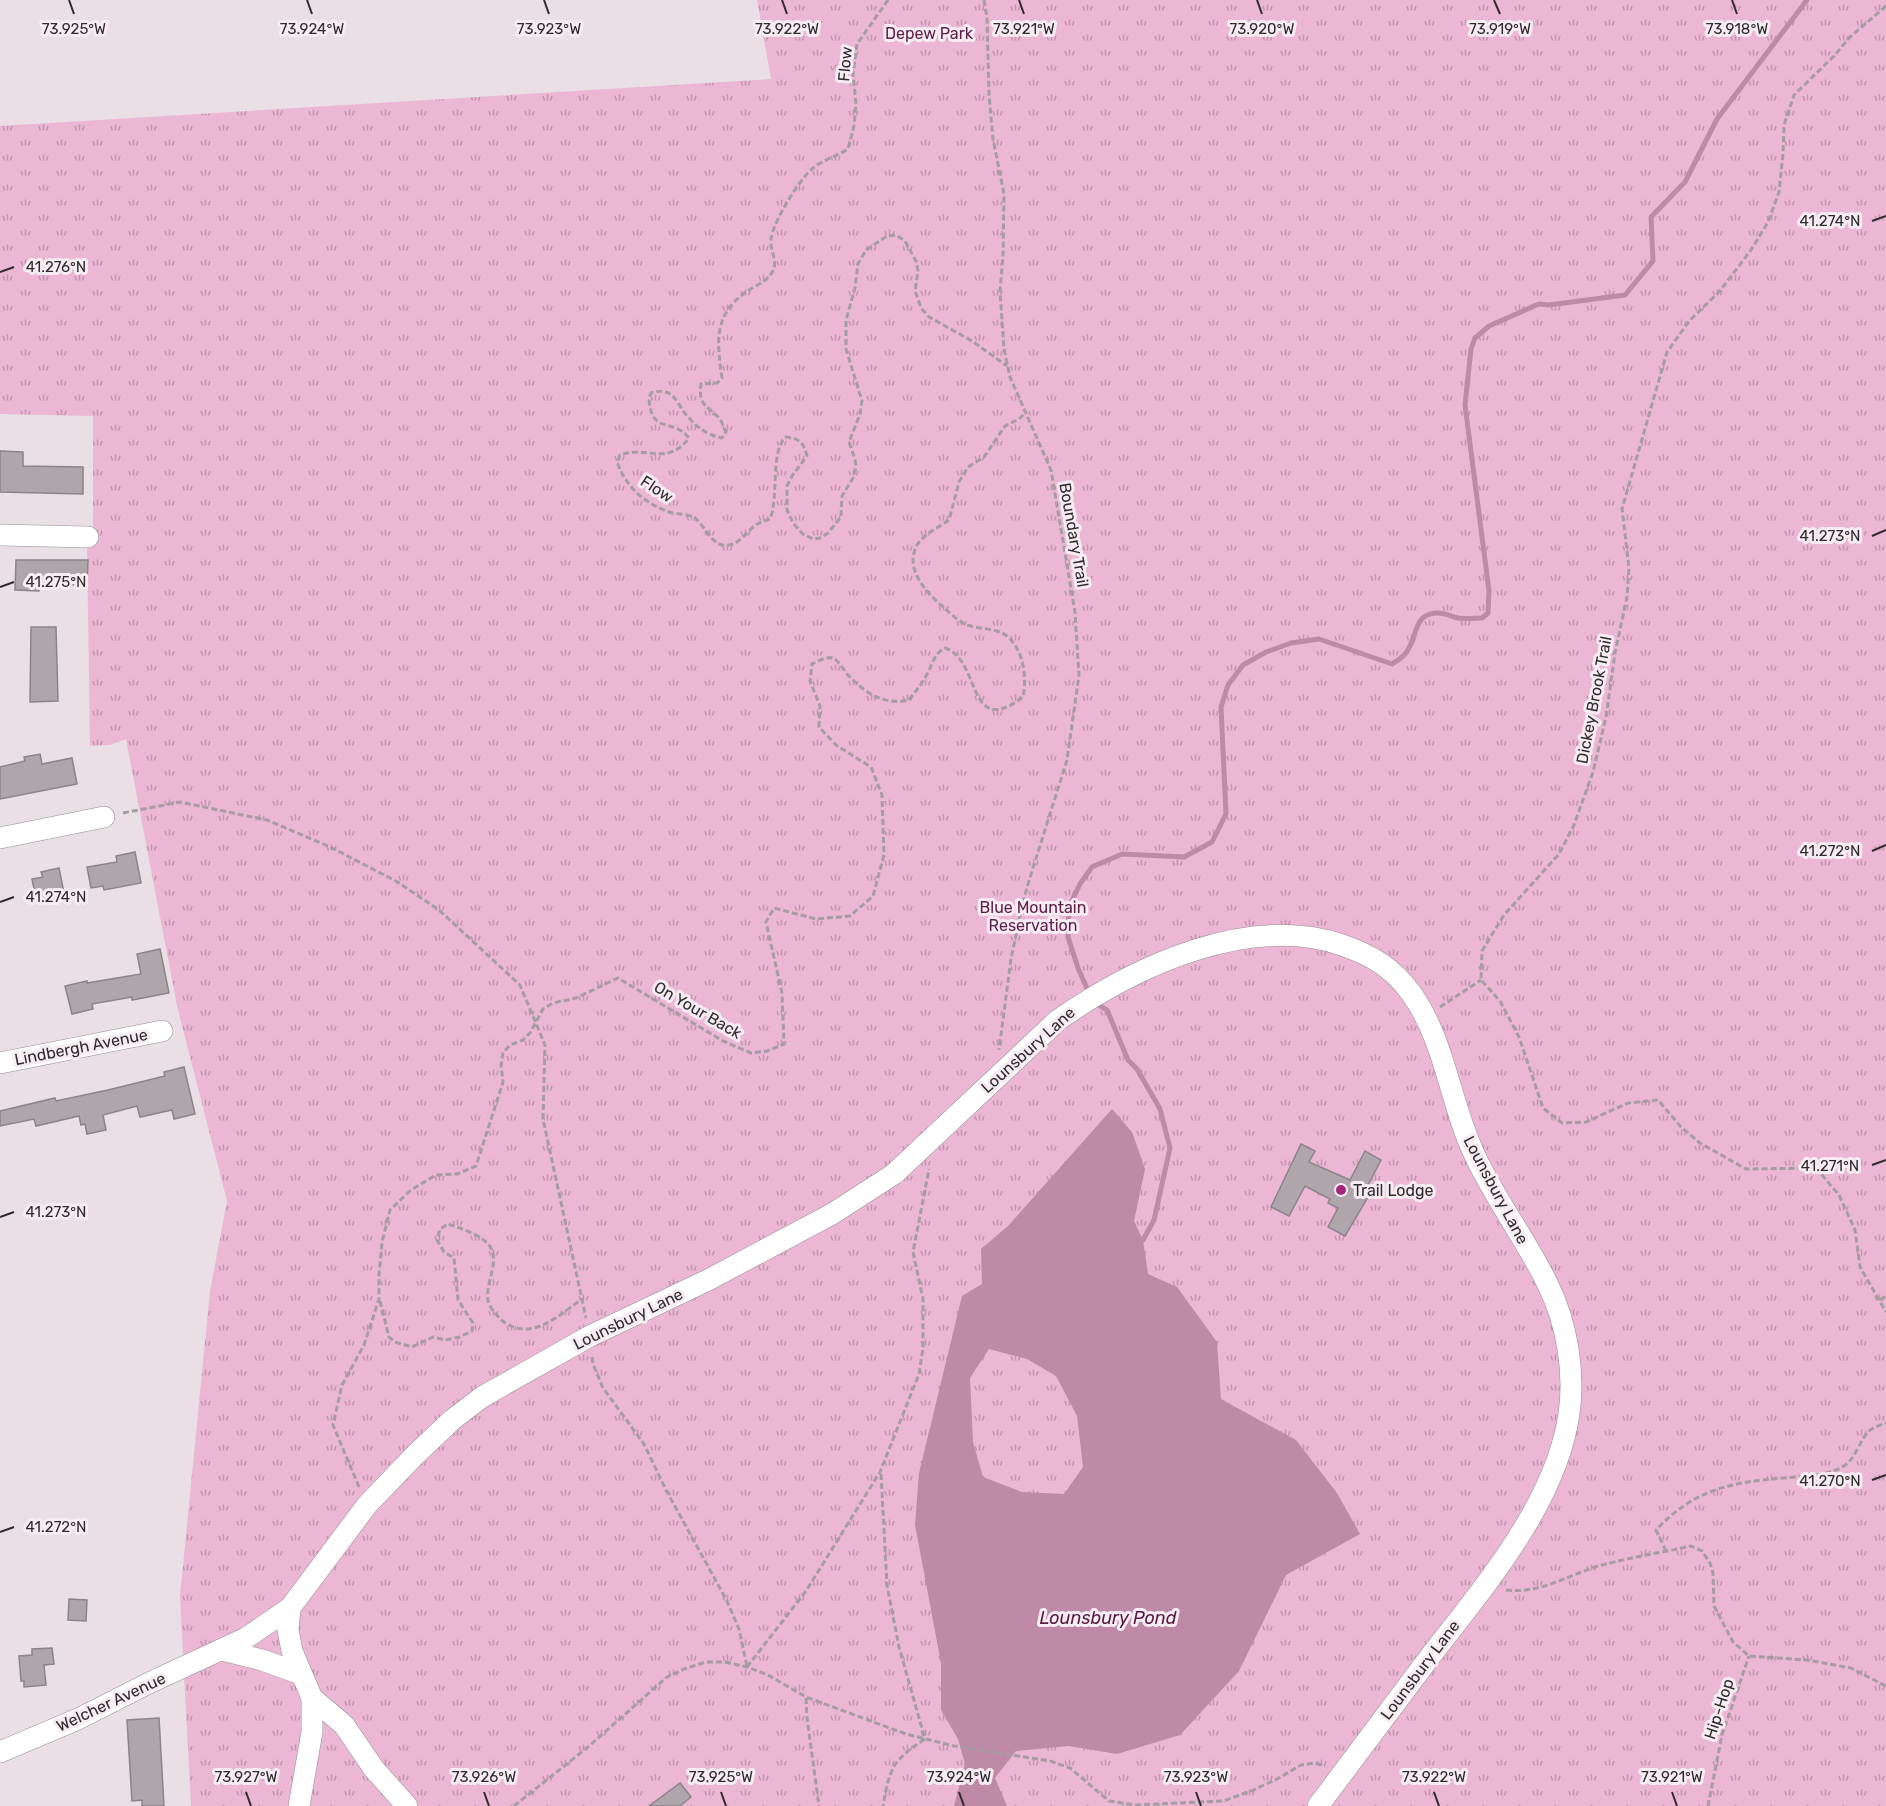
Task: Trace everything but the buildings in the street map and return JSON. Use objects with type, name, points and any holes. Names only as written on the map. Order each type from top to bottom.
[{"type":"street","points":[[0,535],[88,537]]},
{"type":"street","points":[[0,838],[104,817]]},
{"type":"street","name":"Lounsbury Lane","points":[[290,1608],[368,1505],[415,1455],[474,1403],[590,1336],[708,1280],[832,1214],[894,1174],[997,1075],[1058,1020],[1080,1005],[1165,961],[1214,944],[1267,936],[1319,937],[1362,952],[1393,970],[1413,995],[1444,1059],[1464,1128],[1476,1158],[1549,1286],[1563,1323],[1571,1386],[1569,1415],[1558,1459],[1538,1505],[1484,1587],[1318,1806]]},
{"type":"street","name":"Lindbergh Avenue","points":[[0,1063],[162,1031]]},
{"type":"street","points":[[290,1608],[288,1630],[292,1651],[312,1698],[312,1732],[299,1806]]},
{"type":"street","name":"Welcher Avenue","points":[[0,1752],[78,1719],[222,1650],[261,1630],[290,1608]]},
{"type":"street","points":[[222,1650],[262,1660],[301,1674]]},
{"type":"street","points":[[312,1698],[344,1725],[374,1769],[407,1806]]},
{"type":"path","name":"Flow","points":[[888,0],[857,44],[853,74],[856,104],[854,126],[848,149],[813,168],[794,190],[774,227],[770,241],[775,266],[771,275],[729,306],[719,329],[722,378],[717,383],[701,384],[700,390],[705,408],[720,419],[726,432],[722,438],[710,436],[688,417],[672,395],[666,391],[658,391],[651,393],[649,398],[649,406],[654,418],[660,424],[683,430],[689,438],[668,454],[627,453],[620,455],[617,462],[625,480],[633,490],[654,505],[695,519],[723,545],[745,538],[754,526],[770,519],[774,506],[778,452],[781,441],[786,437],[795,438],[802,442],[807,456],[787,486],[787,510],[793,523],[802,534],[813,539],[820,538],[828,532],[841,517],[842,496],[853,478],[856,467],[849,442],[860,414],[862,401],[846,349],[846,320],[855,288],[858,264],[866,250],[891,234],[905,241],[916,261],[918,271],[915,291],[921,308],[929,316],[972,341],[1007,366]]},
{"type":"path","name":"Boundary Trail","points":[[984,0],[987,18],[989,95],[993,139],[1004,194],[1000,291],[1004,349],[1010,377],[1051,470],[1075,612],[1079,675],[1067,760],[1017,926],[1001,1026],[997,1075]]},
{"type":"path","name":"Dickey Brook Trail","points":[[1481,980],[1482,951],[1504,915],[1559,854],[1574,825],[1593,772],[1606,717],[1614,653],[1627,597],[1629,568],[1622,509],[1667,352],[1690,320],[1719,292],[1751,250],[1768,222],[1779,192],[1784,125],[1794,95],[1834,56],[1850,36],[1886,6]]},
{"type":"path","name":"On Your Back","points":[[368,1505],[333,1425],[342,1385],[364,1345],[379,1299],[382,1242],[390,1210],[411,1190],[436,1174],[458,1174],[476,1167],[503,1082],[501,1065],[503,1053],[510,1045],[523,1040],[530,1033],[543,1009],[553,1003],[576,998],[618,978],[723,1041],[751,1053],[767,1051],[784,1044],[782,993],[766,922],[774,908],[816,919],[850,916],[873,896],[884,855],[882,795],[871,766],[836,745],[819,727],[820,706],[810,681],[812,664],[826,658],[835,660],[870,694],[897,702],[909,700],[920,687],[936,655],[945,648],[952,650],[966,666],[978,699],[984,706],[992,710],[1005,708],[1023,697],[1026,685],[1022,663],[1008,637],[964,624],[956,618],[921,584],[913,566],[913,555],[926,534],[949,520],[959,482],[968,467],[984,457],[1005,426],[1019,419],[1026,412]]},
{"type":"path","points":[[104,817],[180,802],[267,820],[328,846],[396,881],[439,910],[520,985],[546,1046],[543,1119],[590,1336],[593,1364],[603,1388],[644,1444],[666,1490],[727,1601],[739,1629],[747,1667]]},
{"type":"path","points":[[1425,1018],[1481,980],[1500,1001],[1519,1037],[1543,1108],[1562,1123],[1586,1122],[1629,1103],[1658,1100],[1700,1143],[1746,1169],[1816,1168],[1839,1195],[1855,1230],[1860,1267],[1886,1312]]},
{"type":"path","points":[[747,1667],[806,1591],[880,1472],[919,1374],[923,1348],[923,1299],[913,1252],[930,1162],[930,1141]]},
{"type":"path","points":[[379,1299],[389,1337],[395,1342],[412,1347],[433,1338],[445,1340],[460,1337],[472,1331],[473,1323],[458,1300],[454,1258],[444,1252],[437,1240],[440,1229],[448,1224],[489,1244],[493,1253],[488,1299],[495,1315],[507,1324],[519,1329],[530,1330],[548,1323],[582,1299]]},
{"type":"path","points":[[1880,1300],[1886,1296]]},
{"type":"path","points":[[1666,1551],[1656,1530],[1672,1512],[1729,1484],[1763,1479],[1819,1476],[1845,1466],[1870,1430],[1886,1423]]},
{"type":"path","points":[[880,1472],[887,1585],[898,1647],[926,1739]]},
{"type":"path","points":[[1484,1587],[1521,1591],[1554,1583],[1597,1567],[1691,1546],[1702,1551],[1710,1563],[1713,1573],[1714,1606],[1733,1642],[1749,1656],[1807,1660],[1851,1668],[1886,1686]]},
{"type":"path","name":"Hip-Hop","points":[[1708,1806],[1722,1735],[1749,1656]]},
{"type":"path","points":[[514,1806],[588,1747],[667,1677],[706,1662],[725,1662],[747,1667],[768,1675],[806,1697],[852,1713],[882,1727],[954,1746],[1050,1761],[1070,1768],[1109,1801],[1135,1805],[1223,1801],[1260,1787],[1301,1765],[1315,1763],[1344,1772]]},
{"type":"path","points":[[806,1697],[819,1806]]},
{"type":"path","points":[[883,1806],[890,1772],[903,1753],[926,1739]]},
{"type":"path","points":[[1109,1801],[1110,1806]]},
{"type":"path","points":[[1220,1806],[1223,1801]]},
{"type":"green space","name":"Blue Mountain Reservation","points":[[757,0],[1886,0],[1886,1806],[191,1806],[180,1596],[210,1291],[227,1201],[177,1006],[126,739],[110,745],[90,746],[87,545],[93,544],[93,416],[0,414],[0,126],[771,79]]},
{"type":"water","name":"Lounsbury Pond","points":[[1112,1109],[1132,1132],[1145,1169],[1134,1221],[1143,1240],[1148,1274],[1177,1287],[1217,1342],[1221,1399],[1296,1440],[1337,1493],[1360,1534],[1286,1575],[1239,1671],[1180,1735],[1117,1754],[1069,1746],[1016,1751],[995,1778],[1007,1806],[954,1806],[965,1764],[958,1739],[941,1710],[941,1663],[915,1525],[919,1473],[962,1296],[982,1284],[981,1249],[1009,1225]],"holes":[[[989,1349],[1027,1359],[1056,1376],[1077,1416],[1083,1467],[1064,1494],[1022,1492],[983,1477],[973,1442],[970,1378]]]},
{"type":"waterway","points":[[1089,993],[1068,937],[1069,907],[1080,884],[1092,867],[1122,854],[1184,857],[1212,842],[1226,814],[1221,707],[1228,685],[1243,665],[1266,652],[1291,643],[1319,639],[1392,664],[1406,653],[1424,617],[1441,613],[1458,618],[1482,618],[1488,613],[1489,591],[1465,405],[1471,349],[1475,338],[1489,326],[1539,304],[1549,305],[1625,295],[1653,261],[1651,217],[1685,182],[1717,119],[1807,0]]},
{"type":"waterway","points":[[1095,1003],[1107,1010],[1128,1060],[1137,1069],[1160,1109],[1170,1148],[1154,1220],[1143,1240]]},
{"type":"place","name":"Trail Lodge","points":[[1341,1190]]},
{"type":"park label","name":"Depew Park","points":[[929,33]]}]
